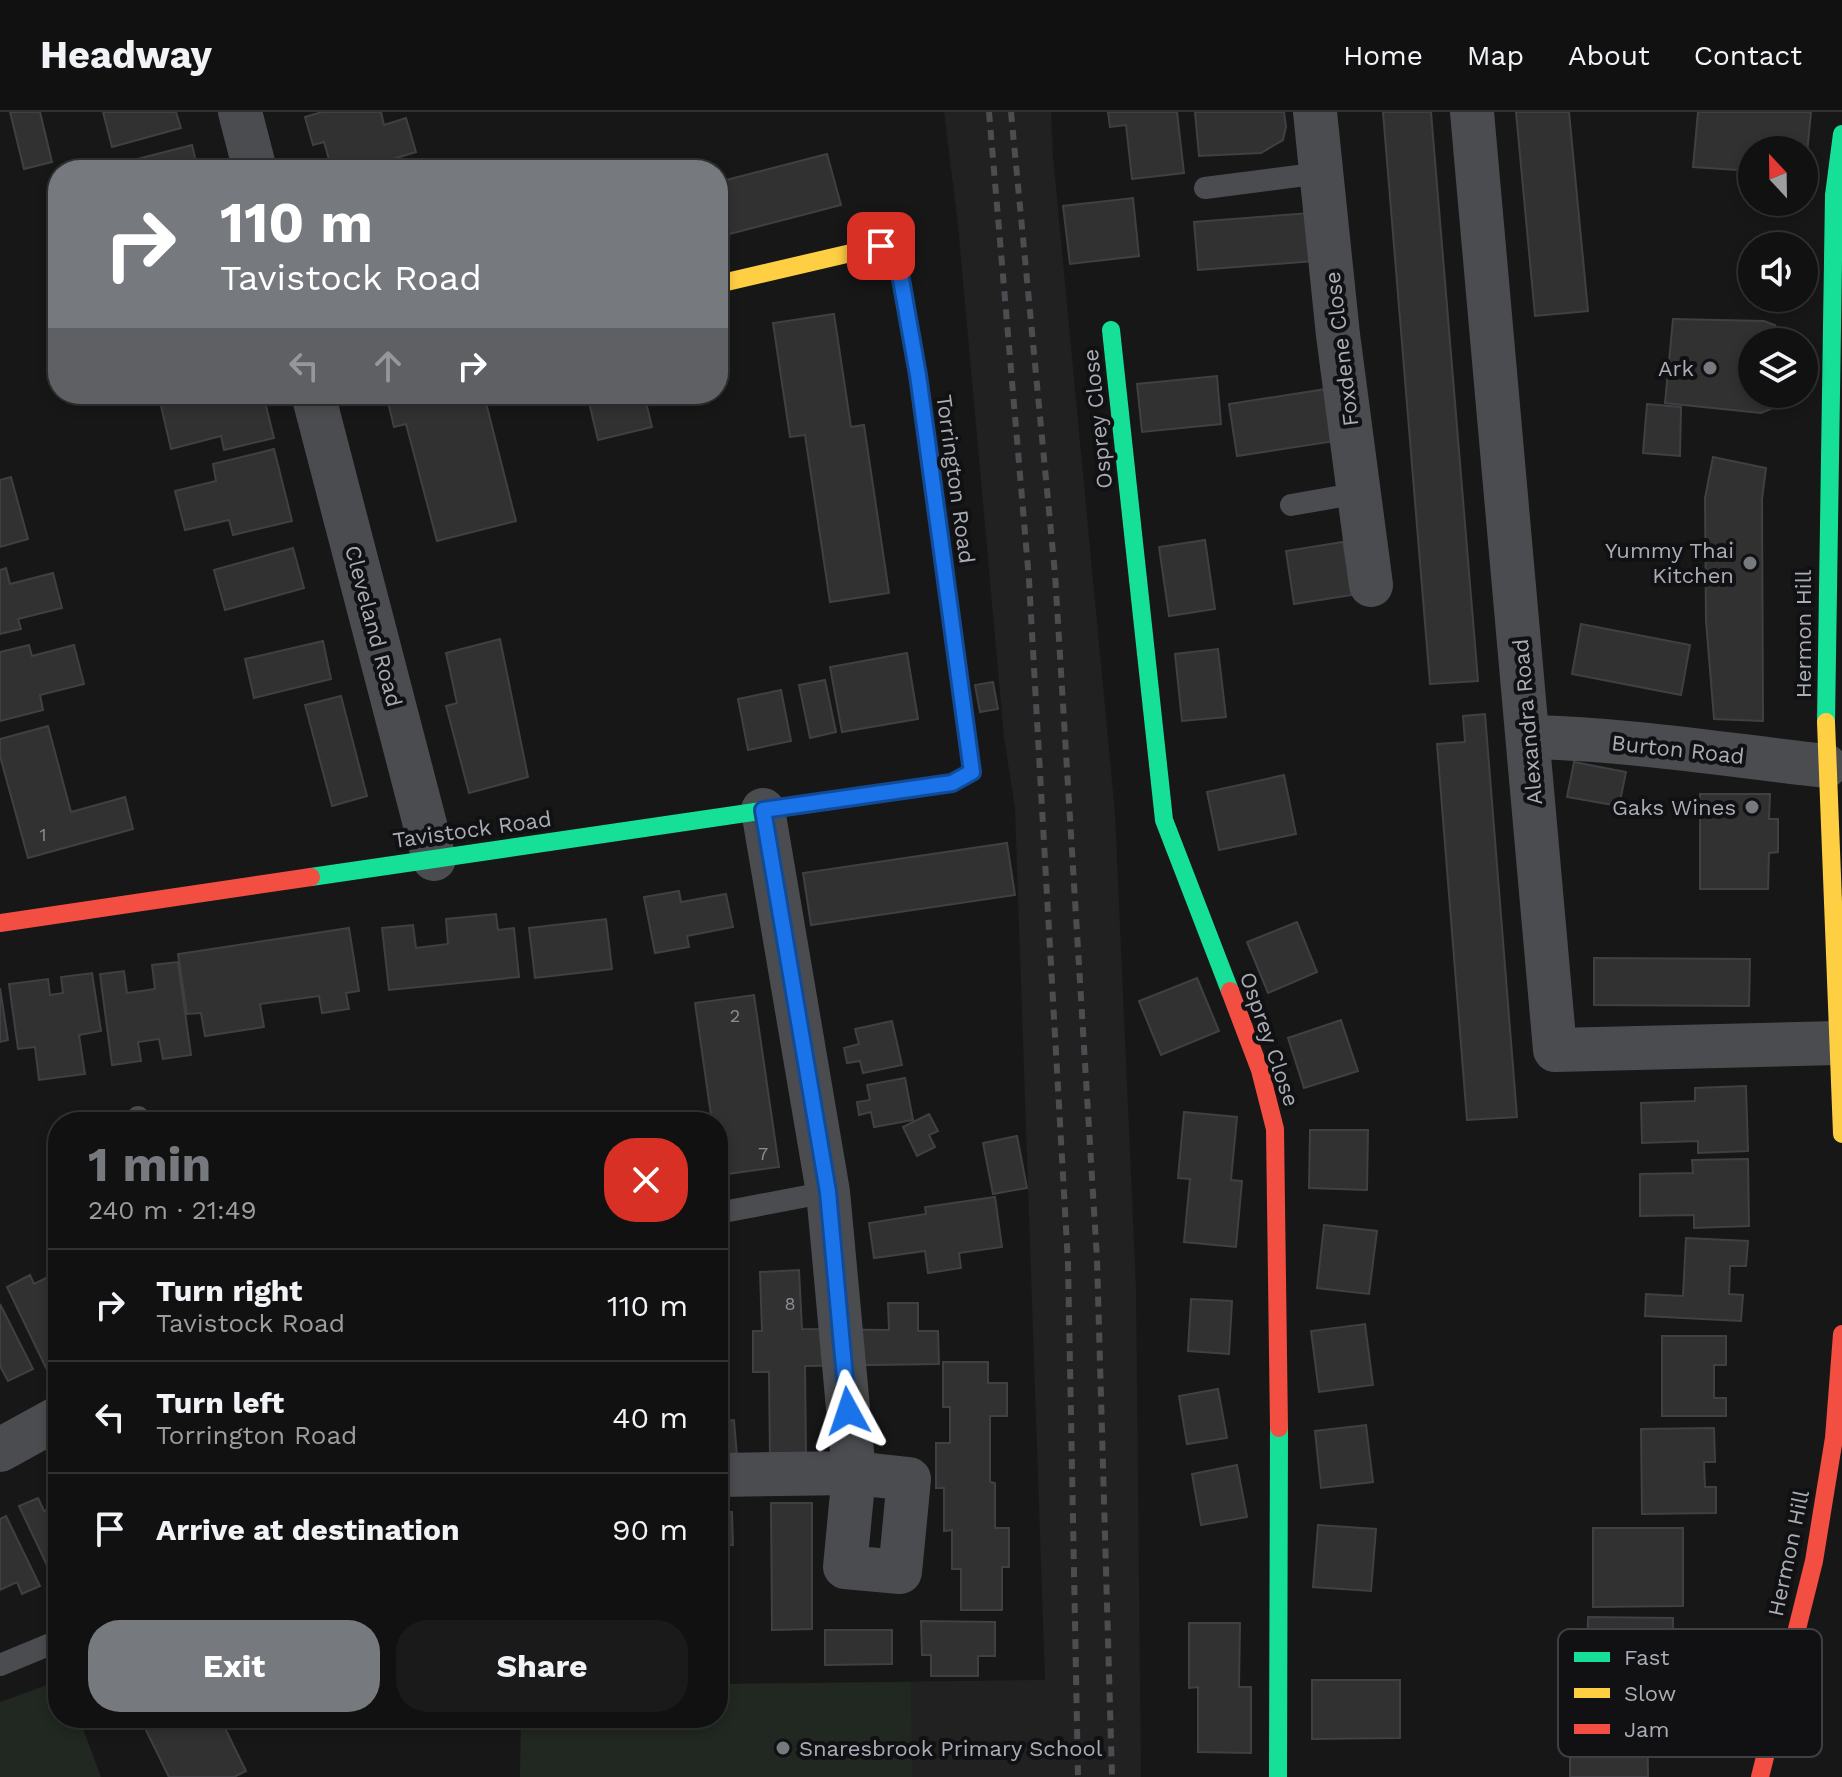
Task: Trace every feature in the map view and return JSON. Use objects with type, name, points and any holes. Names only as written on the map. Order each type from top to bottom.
[{"type":"street","points":[[240,112],[252,160]]},
{"type":"street","name":"Foxdene Close","points":[[1315,112],[1338,335],[1371,585]]},
{"type":"street","name":"Alexandra Road","points":[[1472,112],[1555,1050],[1837,1043]]},
{"type":"street","name":"Hermon Hill","points":[[1842,134],[1834,195],[1834,595],[1826,766],[1842,1134]]},
{"type":"street","name":"Torrington Road","points":[[728,282],[881,246],[899,268],[918,375],[972,772],[952,783]]},
{"type":"street","name":"Osprey Close","points":[[1111,330],[1164,820],[1260,1070],[1275,1129],[1279,1325],[1278,1777]]},
{"type":"street","name":"Cleveland Road","points":[[316,404],[434,859]]},
{"type":"street","name":"Burton Road","points":[[1529,737],[1658,746],[1826,766]]},
{"type":"street","name":"Tavistock Road","points":[[0,923],[952,783]]},
{"type":"street","points":[[728,1475],[854,1473],[828,1192],[763,810]]},
{"type":"street","name":"Hermon Hill","points":[[1797,1629],[1814,1561],[1834,1438],[1842,1334]]},
{"type":"street","points":[[0,1450],[48,1424]]},
{"type":"street","name":"Hermon Hill","points":[[1760,1777],[1765,1757]]},
{"type":"lane","points":[[1205,188],[1321,173]]},
{"type":"lane","points":[[1291,505],[1359,493]]},
{"type":"lane","points":[[728,1211],[828,1192]]},
{"type":"lane","points":[[0,1665],[48,1645]]},
{"type":"shaded area","points":[[944,112],[1051,112],[1115,813],[1136,1288],[1141,1777],[520,1777],[521,1728],[728,1728],[728,1684],[1045,1680],[1015,809],[1004,737],[958,225]]},
{"type":"shaded area","name":"Snaresbrook Primary School","points":[[911,1682],[912,1777],[520,1777],[521,1728],[728,1728],[728,1684]]},
{"type":"shaded area","points":[[48,1685],[48,1728],[83,1728],[101,1777],[0,1777],[0,1702]]},
{"type":"building","points":[[10,112],[40,112],[52,160],[24,169]]},
{"type":"building","points":[[103,112],[176,112],[181,128],[112,147]]},
{"type":"building","points":[[322,112],[381,112],[384,125],[406,118],[416,152],[393,160],[329,160],[324,142],[313,145],[305,117]]},
{"type":"building","points":[[1108,112],[1177,112],[1184,173],[1132,179],[1126,125],[1110,127]]},
{"type":"building","points":[[1195,112],[1284,112],[1286,127],[1283,140],[1261,153],[1199,156]]},
{"type":"building","points":[[1383,112],[1431,112],[1478,681],[1430,684]]},
{"type":"building","points":[[1516,112],[1569,112],[1588,311],[1535,316]]},
{"type":"building","points":[[1698,112],[1811,112],[1809,136],[1738,136],[1738,170],[1693,167]]},
{"type":"building","points":[[192,145],[196,160],[134,160]]},
{"type":"building","points":[[827,154],[841,205],[728,234],[728,179]]},
{"type":"building","points":[[1133,198],[1139,256],[1070,264],[1063,206]]},
{"type":"building","points":[[1310,213],[1314,261],[1198,270],[1194,222]]},
{"type":"building","points":[[834,314],[851,427],[864,425],[889,593],[830,602],[805,435],[790,437],[773,323]]},
{"type":"building","name":"Ark","points":[[1673,319],[1764,321],[1775,325],[1776,328],[1738,328],[1738,408],[1771,409],[1761,413],[1665,403]]},
{"type":"building","points":[[1217,376],[1221,424],[1142,432],[1137,384]]},
{"type":"building","points":[[1326,389],[1335,441],[1237,456],[1229,404]]},
{"type":"building","points":[[266,404],[274,438],[224,450],[221,436],[171,449],[161,406]]},
{"type":"building","points":[[388,404],[486,404],[516,521],[437,541],[406,424],[394,427]]},
{"type":"building","points":[[589,404],[646,404],[652,427],[598,440]]},
{"type":"building","points":[[1647,404],[1681,407],[1680,456],[1643,453]]},
{"type":"building","points":[[274,449],[292,521],[233,535],[229,520],[185,530],[175,491],[216,481],[213,464]]},
{"type":"building","points":[[1713,457],[1766,468],[1762,499],[1763,721],[1714,719],[1706,621],[1705,498]]},
{"type":"building","points":[[11,477],[28,539],[0,547],[0,480]]},
{"type":"building","points":[[1205,540],[1215,609],[1169,616],[1159,547]]},
{"type":"building","points":[[1343,542],[1352,595],[1294,604],[1286,551]]},
{"type":"building","points":[[293,548],[304,588],[225,610],[214,570]]},
{"type":"building","points":[[6,568],[10,584],[53,573],[62,608],[18,619],[21,629],[0,634],[0,570]]},
{"type":"building","points":[[1581,624],[1690,645],[1681,695],[1572,674]]},
{"type":"building","points":[[500,639],[528,777],[469,793],[446,706],[457,703],[446,653]]},
{"type":"building","points":[[323,641],[331,679],[254,698],[245,659]]},
{"type":"building","points":[[29,645],[32,656],[74,645],[84,684],[40,695],[43,710],[0,721],[0,652]]},
{"type":"building","points":[[1218,649],[1226,717],[1182,721],[1175,654]]},
{"type":"building","points":[[907,653],[918,719],[842,732],[830,667]]},
{"type":"building","points":[[825,680],[836,732],[810,738],[799,685]]},
{"type":"building","points":[[993,682],[998,709],[980,712],[975,685]]},
{"type":"building","points":[[781,690],[791,741],[748,750],[738,699]]},
{"type":"building","points":[[341,696],[367,796],[332,806],[305,705]]},
{"type":"building","points":[[1485,714],[1517,1117],[1467,1120],[1437,744],[1465,742],[1463,716]]},
{"type":"building","points":[[48,726],[71,812],[125,797],[133,829],[28,858],[0,756],[0,739]]},
{"type":"building","points":[[1574,762],[1626,772],[1619,806],[1567,797]]},
{"type":"building","points":[[1284,775],[1296,834],[1219,850],[1207,792]]},
{"type":"building","points":[[1700,794],[1770,794],[1769,819],[1778,819],[1778,852],[1769,853],[1768,889],[1700,889]]},
{"type":"building","points":[[1007,843],[1015,895],[811,925],[803,873]]},
{"type":"building","points":[[679,891],[681,902],[726,894],[733,927],[687,936],[689,947],[655,953],[644,897]]},
{"type":"building","points":[[496,914],[498,930],[514,928],[519,977],[389,990],[382,928],[413,925],[416,948],[448,944],[446,919]]},
{"type":"building","points":[[606,919],[612,969],[535,978],[529,928]]},
{"type":"building","points":[[1297,922],[1317,972],[1268,993],[1247,942]]},
{"type":"building","points":[[349,928],[359,991],[346,993],[349,1009],[322,1013],[319,996],[260,1004],[264,1027],[205,1036],[201,1013],[187,1014],[178,954]]},
{"type":"building","points":[[1594,958],[1750,959],[1749,1006],[1594,1005]]},
{"type":"building","points":[[178,962],[191,1055],[163,1059],[159,1039],[138,1042],[141,1061],[112,1065],[100,974],[124,971],[127,993],[155,989],[152,965]]},
{"type":"building","points":[[92,973],[101,1031],[79,1035],[85,1074],[39,1080],[35,1047],[18,1049],[9,984],[48,979],[50,995],[63,993],[61,977]]},
{"type":"building","points":[[1197,978],[1219,1031],[1161,1055],[1139,1001]]},
{"type":"building","points":[[0,988],[8,1040],[0,1042]]},
{"type":"building","points":[[754,995],[779,1167],[728,1174],[728,1112],[711,1112],[695,1003]]},
{"type":"building","points":[[1341,1020],[1358,1071],[1304,1088],[1288,1038]]},
{"type":"building","points":[[892,1021],[902,1065],[863,1073],[860,1061],[847,1063],[844,1048],[859,1044],[855,1029]]},
{"type":"building","points":[[905,1078],[913,1120],[874,1127],[871,1112],[859,1115],[857,1102],[870,1100],[867,1085]]},
{"type":"building","points":[[1746,1086],[1748,1151],[1698,1153],[1698,1141],[1642,1143],[1641,1103],[1695,1101],[1695,1088]]},
{"type":"building","points":[[1184,1112],[1237,1117],[1231,1180],[1242,1181],[1236,1247],[1184,1242],[1190,1179],[1178,1178]]},
{"type":"building","points":[[929,1114],[938,1131],[929,1135],[935,1147],[917,1156],[903,1127]]},
{"type":"building","points":[[1310,1130],[1368,1130],[1367,1190],[1309,1188]]},
{"type":"building","points":[[1017,1136],[1027,1188],[993,1194],[983,1143]]},
{"type":"building","points":[[1748,1159],[1749,1226],[1694,1228],[1694,1215],[1640,1216],[1640,1174],[1693,1173],[1692,1160]]},
{"type":"building","points":[[995,1197],[1002,1247],[959,1253],[961,1268],[928,1273],[925,1251],[874,1258],[869,1223],[926,1214],[925,1207]]},
{"type":"building","points":[[1324,1225],[1377,1231],[1369,1294],[1317,1288]]},
{"type":"building","points":[[1686,1238],[1748,1241],[1746,1266],[1730,1266],[1729,1294],[1743,1295],[1741,1321],[1645,1316],[1646,1294],[1683,1296]]},
{"type":"building","points":[[799,1270],[802,1329],[889,1330],[888,1303],[918,1303],[918,1331],[938,1331],[939,1364],[805,1366],[806,1458],[770,1459],[769,1372],[753,1372],[753,1331],[762,1331],[760,1272]]},
{"type":"building","points":[[30,1275],[34,1284],[48,1277],[46,1368],[7,1287]]},
{"type":"building","points":[[1191,1299],[1232,1301],[1229,1354],[1188,1351]]},
{"type":"building","points":[[0,1304],[33,1369],[8,1381],[0,1366]]},
{"type":"building","points":[[1365,1324],[1373,1385],[1319,1392],[1311,1331]]},
{"type":"building","points":[[1662,1336],[1726,1336],[1726,1365],[1714,1365],[1714,1398],[1726,1398],[1726,1416],[1662,1416]]},
{"type":"building","points":[[943,1362],[988,1362],[988,1383],[1007,1383],[1007,1416],[990,1416],[990,1482],[995,1483],[995,1528],[1009,1528],[1009,1567],[1002,1567],[1002,1610],[961,1610],[961,1569],[952,1569],[952,1530],[944,1531],[944,1488],[936,1488],[936,1443],[950,1443],[950,1407],[943,1407]]},
{"type":"building","points":[[1218,1389],[1227,1438],[1187,1444],[1179,1396]]},
{"type":"building","points":[[734,1420],[737,1456],[728,1456],[728,1421]]},
{"type":"building","points":[[1366,1425],[1373,1482],[1321,1488],[1315,1431]]},
{"type":"building","points":[[1714,1428],[1715,1462],[1704,1462],[1705,1487],[1716,1487],[1716,1513],[1642,1514],[1641,1429]]},
{"type":"building","points":[[1237,1465],[1247,1517],[1201,1525],[1192,1474]]},
{"type":"building","points":[[38,1498],[44,1511],[48,1509],[48,1567],[19,1506]]},
{"type":"building","points":[[771,1503],[812,1503],[812,1629],[772,1630]]},
{"type":"building","points":[[728,1512],[732,1512],[733,1545],[728,1545]]},
{"type":"building","points":[[6,1516],[40,1586],[22,1594],[17,1582],[0,1590],[0,1519]]},
{"type":"building","points":[[1318,1525],[1376,1529],[1371,1591],[1313,1587]]},
{"type":"building","points":[[1593,1528],[1683,1528],[1683,1606],[1593,1607]]},
{"type":"building","points":[[1588,1617],[1673,1618],[1673,1629],[1588,1629]]},
{"type":"building","points":[[921,1621],[995,1622],[995,1656],[978,1656],[978,1676],[931,1676],[931,1655],[922,1655]]},
{"type":"building","points":[[1189,1623],[1240,1623],[1239,1687],[1251,1687],[1251,1753],[1198,1752],[1198,1687],[1189,1688]]},
{"type":"building","points":[[825,1630],[892,1630],[892,1664],[825,1665]]},
{"type":"building","points":[[1312,1680],[1400,1680],[1400,1738],[1312,1739]]},
{"type":"building","points":[[145,1728],[225,1728],[246,1771],[234,1777],[169,1777]]},
{"type":"building","points":[[1570,1757],[1648,1757],[1648,1777],[1570,1777]]},
{"type":"railway","points":[[989,112],[1029,580],[1068,1263],[1078,1777]]},
{"type":"railway","points":[[1011,112],[1055,574],[1097,1259],[1112,1777]]},
{"type":"traffic: fast","points":[[1826,722],[1834,195],[1842,134]]},
{"type":"traffic: fast","points":[[1111,330],[1164,820],[1230,991]]},
{"type":"traffic: fast","points":[[311,877],[781,808]]},
{"type":"traffic: fast","points":[[1278,1777],[1279,1428]]},
{"type":"traffic: slow","points":[[728,282],[881,246],[899,268],[918,375],[958,668]]},
{"type":"traffic: slow","points":[[1826,722],[1842,1134]]},
{"type":"traffic: jam","points":[[781,808],[952,783],[972,772],[958,668]]},
{"type":"traffic: jam","points":[[0,923],[311,877]]},
{"type":"traffic: jam","points":[[1230,991],[1260,1070],[1275,1129],[1279,1428]]},
{"type":"traffic: jam","points":[[1797,1629],[1814,1561],[1834,1438],[1842,1334]]},
{"type":"traffic: jam","points":[[1760,1777],[1765,1757]]},
{"type":"place","name":"Ark","points":[[1710,368]]},
{"type":"place","name":"Yummy Thai Kitchen","points":[[1750,563]]},
{"type":"place","name":"Gaks Wines","points":[[1752,807]]},
{"type":"place","name":"Snaresbrook Primary School","points":[[783,1748]]},
{"type":"route","points":[[848,1411],[828,1192],[763,810],[952,783],[972,772],[918,375],[899,268],[881,246]]}]
